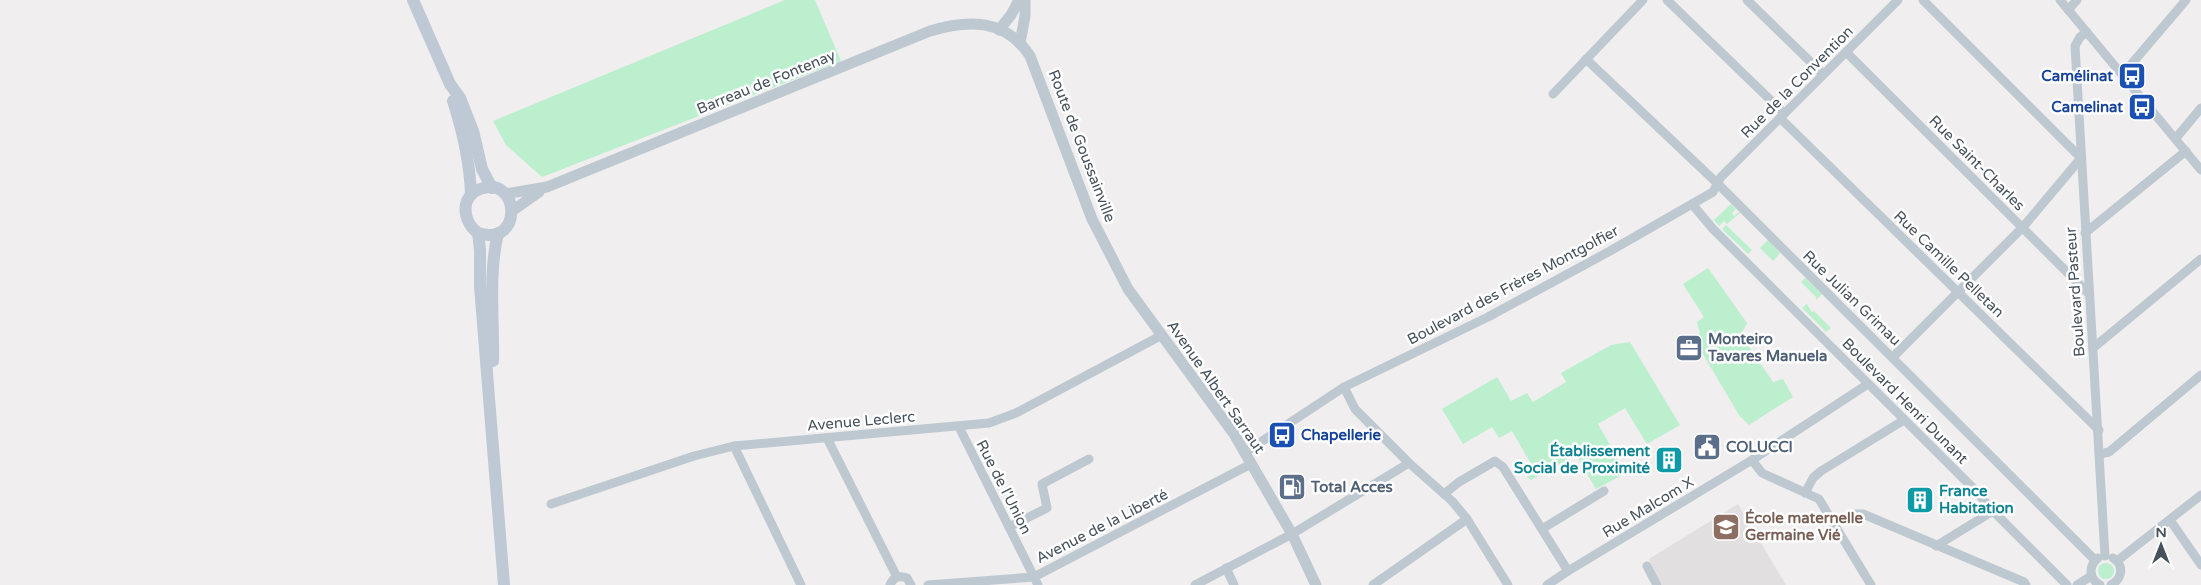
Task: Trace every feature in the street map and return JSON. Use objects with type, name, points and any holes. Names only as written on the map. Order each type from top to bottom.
[{"type":"main road","points":[[413,0],[450,84],[470,165],[471,195]]},
{"type":"main road","points":[[450,84],[460,98],[473,131],[482,169],[492,188]]},
{"type":"main road","points":[[492,188],[505,194],[510,202],[512,211],[509,224],[498,233],[488,235],[478,232],[469,224],[465,212],[471,195],[481,189],[492,188]]},
{"type":"main road","points":[[478,232],[480,286],[504,585]]},
{"type":"main road","points":[[493,439],[494,323],[491,278],[498,233]]},
{"type":"street","points":[[999,30],[1011,15],[1019,0]]},
{"type":"street","points":[[1020,43],[1025,16],[1025,0]]},
{"type":"street","points":[[1553,94],[1643,0]]},
{"type":"street","name":"Rue Camille Pelletan","points":[[1667,0],[1956,292],[2099,430]]},
{"type":"street","points":[[1747,0],[1823,74]]},
{"type":"street","name":"Rue de la Convention","points":[[1692,204],[1713,192],[1721,177],[1898,0]]},
{"type":"street","points":[[1892,357],[2023,226],[2081,158],[1923,0]]},
{"type":"street","points":[[2060,0],[2201,170]]},
{"type":"street","points":[[2068,10],[2077,0]]},
{"type":"street","points":[[2123,74],[2186,0]]},
{"type":"street","name":"Barreau de Fontenay","points":[[512,211],[547,187],[930,31],[958,23],[974,23],[999,30]]},
{"type":"street","name":"Route de Goussainville","points":[[999,30],[1020,43],[1035,66],[1072,171],[1092,219],[1128,289]]},
{"type":"street","name":"Boulevard Pasteur","points":[[2087,32],[2080,37],[2075,46],[2105,556]]},
{"type":"street","name":"Rue Saint-Charles","points":[[1846,52],[2023,226],[2089,294]]},
{"type":"street","name":"Rue Julian Grimau","points":[[1586,59],[1718,184],[2095,560]]},
{"type":"street","points":[[2176,138],[2201,108]]},
{"type":"street","points":[[2085,232],[2186,151]]},
{"type":"street","name":"Barreau de Fontenay","points":[[505,194],[547,187]]},
{"type":"street","name":"Boulevard Henri Dunant","points":[[1692,204],[1713,229],[1974,488],[1993,511],[2067,585]]},
{"type":"street","name":"Boulevard des Frères Montgolfier","points":[[1244,453],[1344,387],[1488,317],[1692,204]]},
{"type":"street","points":[[2093,348],[2201,258]]},
{"type":"street","name":"Avenue Albert Sarraut","points":[[1128,289],[1234,434],[1292,534],[1316,585]]},
{"type":"street","name":"Avenue Leclerc","points":[[551,504],[694,456],[734,446],[988,424],[1016,413],[1162,335]]},
{"type":"street","points":[[2100,454],[2109,452],[2201,375]]},
{"type":"street","name":"Rue Malcom X","points":[[1547,585],[1752,460],[1868,384]]},
{"type":"street","points":[[1344,387],[1355,409],[1444,494],[1467,519],[1508,585]]},
{"type":"street","points":[[1805,493],[1813,478],[1821,471],[1904,420]]},
{"type":"street","name":"Rue de l'Union","points":[[959,427],[1036,581]]},
{"type":"street","points":[[827,438],[897,577]]},
{"type":"street","points":[[734,446],[801,585]]},
{"type":"street","points":[[1009,527],[1047,508],[1042,484],[1089,459]]},
{"type":"street","points":[[1752,460],[1762,473],[1819,499],[1871,585]]},
{"type":"street","points":[[1444,494],[1459,482],[1495,461],[1503,467],[1568,571]]},
{"type":"street","points":[[1195,585],[1292,534],[1409,462]]},
{"type":"street","name":"Avenue de la Liberté","points":[[928,585],[1036,581],[1251,464]]},
{"type":"street","points":[[1542,529],[1604,490]]},
{"type":"street","points":[[2117,561],[2201,494]]},
{"type":"street","points":[[1936,546],[1993,511]]},
{"type":"street","points":[[1834,524],[1854,514],[1863,514],[2024,582],[2026,585]]},
{"type":"street","points":[[1372,585],[1467,519]]},
{"type":"street","points":[[2170,520],[2201,565]]},
{"type":"street","points":[[2100,585],[2091,576],[2091,568],[2095,560],[2105,556],[2117,561]]},
{"type":"street","points":[[2116,584],[2121,574],[2117,561]]},
{"type":"street","points":[[1647,566],[1657,585]]},
{"type":"street","points":[[1226,568],[1234,585]]},
{"type":"street","points":[[2077,585],[2091,576]]},
{"type":"street","points":[[897,577],[907,578],[912,585]]},
{"type":"street","points":[[890,585],[897,577]]},
{"type":"shaded area","name":"École maternelle Germaine Vié","points":[[1738,504],[1786,585],[1662,585],[1649,559]]},
{"type":"green space","points":[[785,0],[815,0],[841,61],[542,177],[506,145],[493,121]]},
{"type":"green space","points":[[1731,204],[1736,209],[1732,213],[1734,216],[1740,213],[1727,224],[1724,221],[1719,226],[1714,220]]},
{"type":"green space","points":[[1726,225],[1752,250],[1748,254],[1722,229]]},
{"type":"green space","points":[[1768,240],[1780,253],[1773,261],[1760,248]]},
{"type":"green space","points":[[1708,268],[1747,323],[1741,335],[1773,382],[1783,379],[1793,397],[1749,425],[1739,415],[1694,339],[1700,334],[1697,322],[1704,317],[1683,284]]},
{"type":"green space","points":[[1805,278],[1822,294],[1816,300],[1816,297],[1801,282]]},
{"type":"green space","points":[[1807,304],[1812,312],[1814,311],[1831,328],[1826,332],[1802,308]]},
{"type":"green space","points":[[1630,342],[1680,425],[1647,444],[1625,408],[1598,424],[1626,473],[1596,489],[1576,455],[1531,480],[1527,477],[1535,471],[1512,431],[1499,438],[1492,427],[1463,444],[1442,409],[1497,377],[1511,401],[1527,393],[1533,402],[1566,382],[1561,373],[1611,345]]},
{"type":"green space","points":[[2103,563],[2109,563],[2114,568],[2112,577],[2103,579],[2098,574],[2098,568]]},
{"type":"place","name":"Camélinat","points":[[2132,76]]},
{"type":"place","name":"Camelinat","points":[[2142,107]]},
{"type":"place","name":"Monteiro Tavares Manuela","points":[[1689,348]]},
{"type":"place","name":"Chapellerie","points":[[1282,435]]},
{"type":"place","name":"COLUCCI","points":[[1707,447]]},
{"type":"place","name":"Établissement Social de Proximité","points":[[1669,460]]},
{"type":"place","name":"Total Acces","points":[[1292,487]]},
{"type":"place","name":"France Habitation","points":[[1920,500]]},
{"type":"place","name":"École maternelle Germaine Vié","points":[[1726,527]]}]
